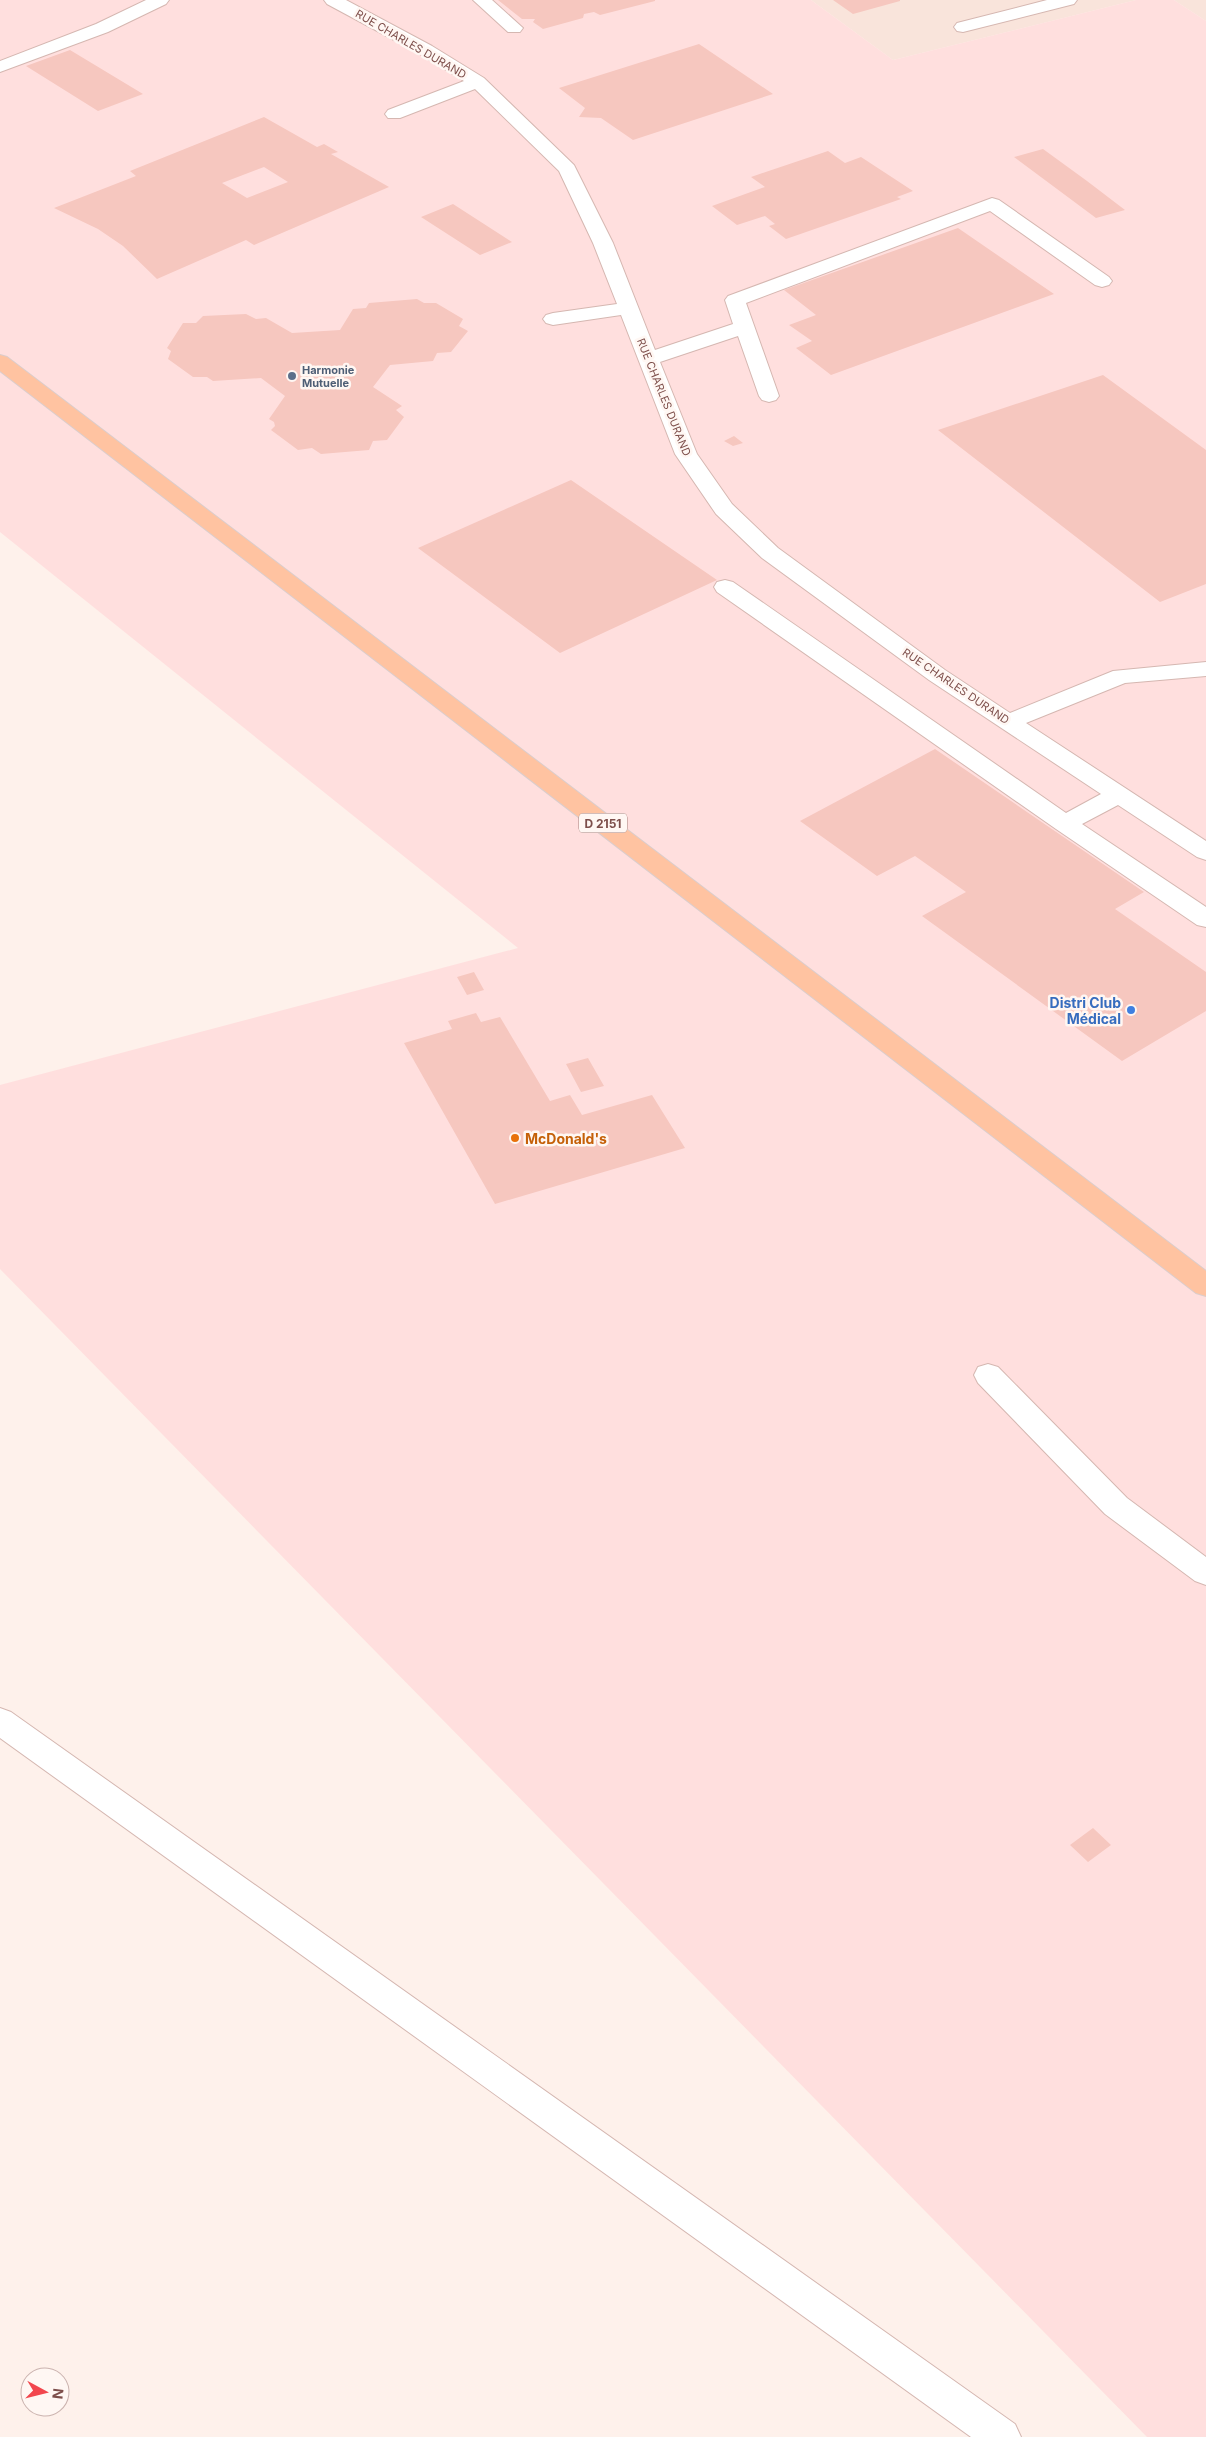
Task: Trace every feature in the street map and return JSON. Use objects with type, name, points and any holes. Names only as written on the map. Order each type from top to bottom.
[{"type":"main road","name":"D 2151","points":[[0,361],[1206,1286]]},
{"type":"street","points":[[0,67],[102,28],[160,0]]},
{"type":"street","name":"RUE CHARLES DURAND","points":[[332,0],[426,50],[478,82],[567,169],[603,243],[686,454],[724,509],[770,553],[937,675],[1206,852]]},
{"type":"street","points":[[482,0],[514,28]]},
{"type":"street","points":[[963,27],[1068,0]]},
{"type":"street","points":[[394,114],[478,82]]},
{"type":"street","points":[[769,396],[735,300],[992,204],[1102,281]]},
{"type":"street","points":[[553,319],[628,308]]},
{"type":"street","points":[[648,359],[744,327]]},
{"type":"street","points":[[725,587],[1206,919]]},
{"type":"street","points":[[1008,722],[1121,676],[1206,669]]},
{"type":"street","points":[[1066,824],[1119,794]]},
{"type":"street","points":[[988,1375],[1116,1506],[1206,1573]]},
{"type":"street","points":[[0,1722],[1002,2437]]},
{"type":"shaded area","points":[[0,0],[811,0],[893,60],[1136,0],[1174,0],[1206,21],[1206,2437],[1147,2437],[0,1269],[0,1085],[518,948],[0,532]]},
{"type":"shaded area","points":[[811,0],[1136,0],[893,60]]},
{"type":"shaded area","points":[[1174,0],[1206,0],[1206,21]]},
{"type":"building","points":[[498,0],[655,1],[600,15],[594,12],[584,14],[583,18],[543,29],[533,22],[535,19],[522,19]]},
{"type":"building","points":[[833,0],[900,0],[900,1],[853,14]]},
{"type":"building","points":[[699,44],[773,94],[633,140],[601,118],[579,117],[585,108],[559,88]]},
{"type":"building","points":[[70,50],[143,94],[98,111],[26,66]]},
{"type":"building","points":[[264,117],[317,147],[324,144],[338,152],[331,154],[389,187],[254,245],[246,240],[157,279],[123,246],[98,229],[54,208],[136,176],[130,171]],"holes":[[[264,167],[288,182],[247,198],[222,183]]]},
{"type":"building","points":[[1043,149],[1125,210],[1096,218],[1014,157]]},
{"type":"building","points":[[828,151],[845,163],[861,157],[913,191],[897,197],[901,199],[786,239],[769,226],[775,224],[765,216],[737,225],[712,206],[765,187],[751,177]]},
{"type":"building","points":[[453,204],[512,242],[480,255],[421,217]]},
{"type":"building","points":[[958,228],[1054,294],[831,375],[796,348],[812,341],[789,325],[816,315],[784,290]]},
{"type":"building","name":"Harmonie Mutuelle","points":[[417,299],[424,303],[436,303],[463,319],[459,326],[468,331],[451,352],[437,353],[433,361],[390,365],[373,387],[402,406],[396,410],[404,417],[387,440],[373,441],[369,450],[321,454],[312,448],[298,450],[271,430],[275,426],[274,422],[269,419],[285,396],[261,378],[213,381],[207,377],[193,377],[168,359],[171,351],[167,348],[183,323],[196,323],[203,316],[246,314],[256,319],[266,318],[292,333],[340,330],[353,309],[366,308],[369,303]]},
{"type":"building","points":[[1103,375],[1206,450],[1206,584],[1160,602],[938,430]]},
{"type":"building","points":[[734,436],[743,443],[733,446],[724,441]]},
{"type":"building","points":[[571,480],[717,580],[560,653],[418,548]]},
{"type":"building","points":[[935,749],[1144,892],[1115,909],[1206,972],[1206,1011],[1122,1061],[922,916],[966,892],[915,856],[877,876],[800,821]]},
{"type":"building","points":[[474,972],[484,990],[467,995],[457,977]]},
{"type":"building","name":"McDonald's","points":[[476,1013],[481,1022],[500,1017],[550,1101],[570,1095],[582,1115],[652,1095],[685,1148],[495,1204],[404,1043],[452,1029],[448,1021]]},
{"type":"building","points":[[588,1058],[604,1086],[581,1092],[566,1064]]},
{"type":"building","points":[[1093,1828],[1111,1845],[1088,1862],[1070,1845]]},
{"type":"place","name":"Harmonie Mutuelle","points":[[292,376]]},
{"type":"place","name":"Distri Club Médical","points":[[1131,1010]]},
{"type":"place","name":"McDonald's","points":[[515,1138]]}]
